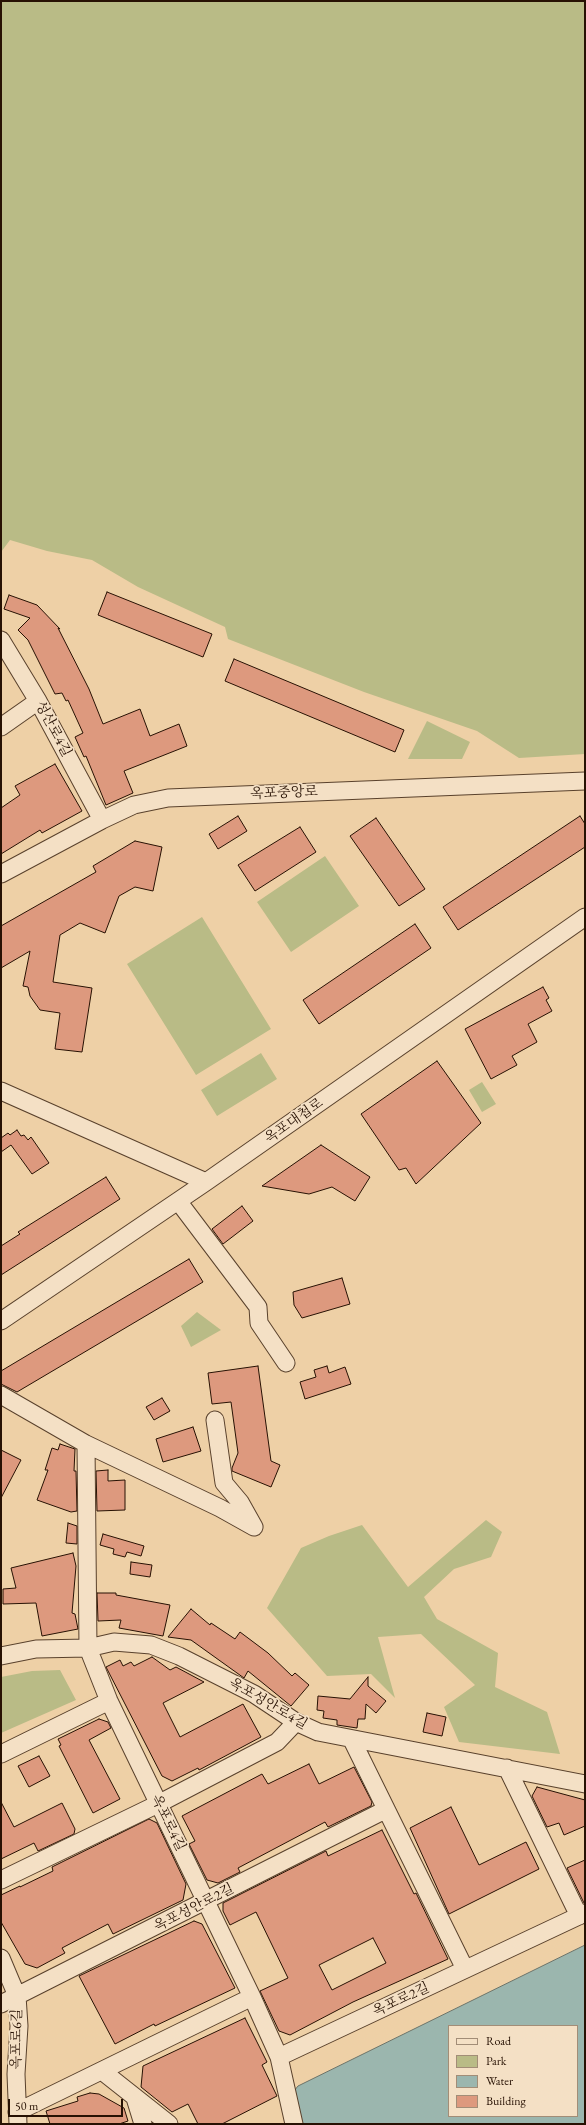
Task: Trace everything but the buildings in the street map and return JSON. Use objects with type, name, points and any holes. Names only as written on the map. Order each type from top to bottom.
[{"type":"street","name":"성산로4길","points":[[1,640],[38,701],[102,820]]},
{"type":"street","points":[[1,727],[38,701]]},
{"type":"street","name":"옥포중앙로","points":[[1,874],[102,820],[134,805],[168,798],[585,781]]},
{"type":"street","name":"옥포대첩로","points":[[1,1322],[206,1182],[585,917]]},
{"type":"street","points":[[1,1091],[206,1182]]},
{"type":"street","points":[[178,1201],[258,1307],[259,1323],[286,1363]]},
{"type":"street","points":[[1,1395],[86,1444],[220,1508],[254,1527],[240,1502],[224,1483],[215,1420]]},
{"type":"street","points":[[86,1444],[88,1648]]},
{"type":"street","name":"옥포성안로4길","points":[[1,1656],[36,1649],[88,1648],[114,1642],[151,1645],[179,1656],[247,1691],[296,1722],[318,1732],[352,1740],[507,1768],[585,1784]]},
{"type":"street","name":"옥포로4길","points":[[88,1648],[109,1701],[252,1997],[279,2057]]},
{"type":"street","points":[[1,1754],[109,1701]]},
{"type":"street","points":[[1,1880],[158,1804],[277,1742],[296,1722]]},
{"type":"street","points":[[352,1740],[385,1810],[465,1970]]},
{"type":"street","points":[[507,1768],[582,1915]]},
{"type":"street","name":"옥포성안로2길","points":[[1,2004],[206,1902],[385,1810]]},
{"type":"street","name":"옥포로2길","points":[[279,2057],[582,1915]]},
{"type":"street","name":"옥포로6길","points":[[1,1958],[17,1996],[19,2026],[16,2074],[18,2118]]},
{"type":"street","points":[[18,2118],[102,2071],[252,1997]]},
{"type":"street","points":[[279,2057],[294,2124]]},
{"type":"street","points":[[102,2071],[169,2124]]},
{"type":"street","points":[[135,2098],[143,2124]]},
{"type":"green space","points":[[1,1],[585,1],[585,754],[519,758],[477,731],[364,692],[228,639],[225,627],[138,587],[92,560],[47,551],[10,540],[1,552]]},
{"type":"green space","points":[[427,721],[470,742],[462,759],[408,759]]},
{"type":"green space","points":[[325,856],[359,906],[291,952],[257,902]]},
{"type":"green space","points":[[202,917],[271,1029],[196,1075],[127,964]]},
{"type":"green space","points":[[261,1053],[277,1079],[217,1116],[201,1090]]},
{"type":"green space","points":[[482,1082],[496,1104],[482,1112],[469,1090]]},
{"type":"green space","points":[[197,1312],[221,1330],[191,1347],[181,1326]]},
{"type":"green space","points":[[486,1520],[502,1532],[491,1557],[454,1569],[424,1597],[437,1619],[498,1653],[495,1687],[547,1712],[560,1754],[459,1742],[444,1707],[475,1685],[421,1634],[378,1637],[395,1698],[371,1674],[327,1676],[267,1608],[301,1548],[329,1536],[362,1525],[408,1587]]},
{"type":"green space","points":[[60,1670],[76,1700],[1,1733],[1,1677],[32,1671]]},
{"type":"water","points":[[585,1945],[585,2124],[302,2124],[294,2091],[298,2086]]}]
